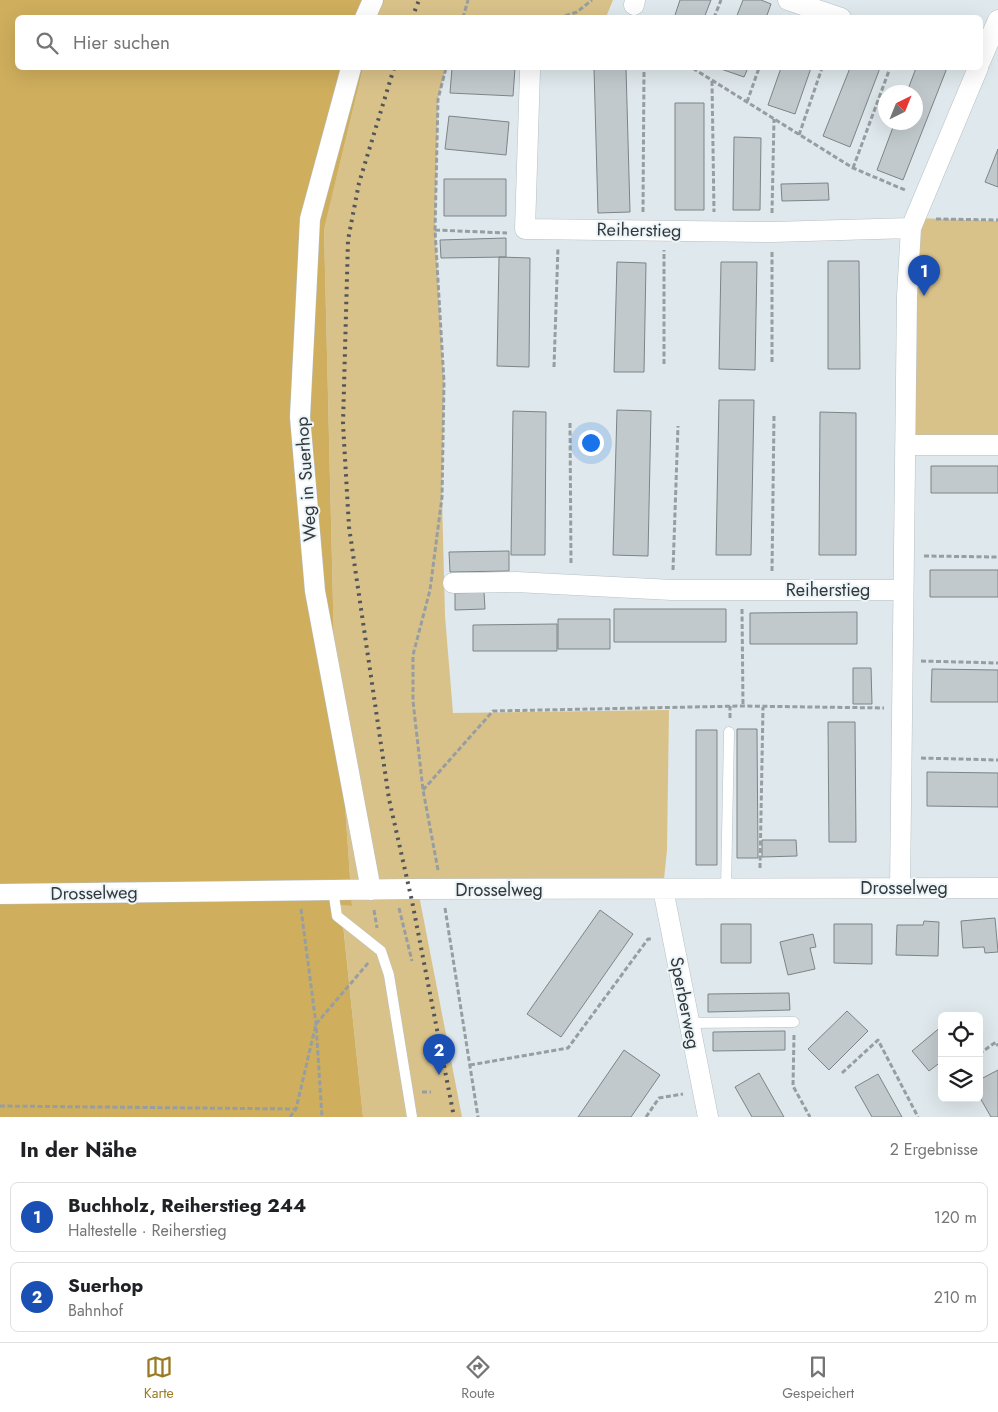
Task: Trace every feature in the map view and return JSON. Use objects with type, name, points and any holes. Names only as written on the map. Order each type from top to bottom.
[{"type":"street","points":[[366,15],[373,0]]},
{"type":"street","points":[[788,0],[832,15]]},
{"type":"street","points":[[983,55],[998,20]]},
{"type":"street","name":"Weg in Suerhop","points":[[350,70],[310,219],[300,418],[315,591],[371,890]]},
{"type":"street","points":[[900,888],[907,296],[914,223],[977,70]]},
{"type":"street","points":[[525,229],[530,71]]},
{"type":"street","name":"Reiherstieg","points":[[525,229],[772,232],[914,223]]},
{"type":"street","points":[[905,445],[998,445]]},
{"type":"street","name":"Reiherstieg","points":[[453,583],[516,582],[672,590],[903,590]]},
{"type":"street","name":"Drosselweg","points":[[0,894],[298,890],[998,888]]},
{"type":"street","name":"Sperberweg","points":[[663,889],[708,1117]]},
{"type":"lane","points":[[726,889],[730,732]]},
{"type":"lane","points":[[333,890],[336,916],[380,951],[390,975],[412,1117]]},
{"type":"lane","points":[[689,1023],[794,1022]]},
{"type":"path","points":[[463,15],[468,0]]},
{"type":"path","points":[[568,15],[577,12],[592,0]]},
{"type":"path","points":[[715,15],[721,0]]},
{"type":"path","points":[[445,70],[438,99],[435,230],[444,382],[442,497],[430,590],[413,655],[413,701],[422,790],[442,890],[478,1117]]},
{"type":"path","points":[[643,230],[644,70]]},
{"type":"path","points":[[694,70],[853,168],[924,198]]},
{"type":"path","points":[[747,102],[758,70]]},
{"type":"path","points":[[799,135],[821,70]]},
{"type":"path","points":[[853,168],[889,70]]},
{"type":"path","points":[[712,80],[714,231]]},
{"type":"path","points":[[772,364],[774,119]]},
{"type":"path","points":[[914,223],[998,220]]},
{"type":"path","points":[[435,230],[511,233],[525,229]]},
{"type":"path","points":[[554,367],[559,229]]},
{"type":"path","points":[[664,231],[664,364]]},
{"type":"path","points":[[772,590],[774,416]]},
{"type":"path","points":[[570,423],[571,586]]},
{"type":"path","points":[[672,590],[678,426]]},
{"type":"path","points":[[904,556],[998,557]]},
{"type":"path","points":[[742,590],[743,706]]},
{"type":"path","points":[[903,661],[998,663]]},
{"type":"path","points":[[422,790],[493,711],[743,706],[902,709]]},
{"type":"path","points":[[760,888],[763,707]]},
{"type":"path","points":[[902,758],[998,760]]},
{"type":"path","points":[[298,890],[316,1024],[322,1117]]},
{"type":"path","points":[[396,890],[412,961]]},
{"type":"path","points":[[470,1065],[568,1048],[648,940],[672,936]]},
{"type":"path","points":[[290,1117],[296,1109],[316,1024],[360,970],[380,951]]},
{"type":"path","points":[[794,1022],[793,1086],[810,1117]]},
{"type":"path","points":[[842,1073],[878,1040],[918,1117]]},
{"type":"path","points":[[983,1051],[996,1042],[998,1046]]},
{"type":"path","points":[[646,1117],[659,1098],[702,1090]]},
{"type":"path","points":[[0,1106],[296,1109]]},
{"type":"shaded area","points":[[0,0],[385,0],[378,15],[15,15],[15,70],[363,70],[324,229],[334,647],[352,906],[341,905],[363,1117],[0,1117]]},
{"type":"shaded area","points":[[385,0],[613,0],[607,15],[378,15]]},
{"type":"shaded area","points":[[363,70],[445,70],[438,99],[435,230],[444,382],[442,497],[445,616],[453,713],[669,710],[667,850],[663,889],[418,890],[462,1117],[363,1117],[341,904],[352,906],[334,647],[324,228]]},
{"type":"shaded area","points":[[916,218],[998,221],[998,445],[905,445]]},
{"type":"building","points":[[680,0],[711,0],[705,15],[675,15]]},
{"type":"building","points":[[743,0],[761,0],[771,4],[767,15],[737,15]]},
{"type":"building","points":[[452,70],[515,70],[513,96],[450,93]]},
{"type":"building","points":[[594,70],[626,70],[630,212],[598,213]]},
{"type":"building","points":[[724,70],[747,70],[744,77]]},
{"type":"building","points":[[780,70],[810,70],[795,114],[768,105]]},
{"type":"building","points":[[849,70],[879,70],[850,147],[823,136]]},
{"type":"building","points":[[915,70],[946,70],[923,129],[923,85],[910,85]]},
{"type":"building","points":[[675,103],[704,103],[704,210],[675,210]]},
{"type":"building","points":[[449,116],[509,122],[506,155],[445,149]]},
{"type":"building","points":[[892,130],[923,130],[903,180],[877,170]]},
{"type":"building","points":[[734,137],[761,138],[760,210],[733,210]]},
{"type":"building","points":[[998,149],[998,187],[985,182]]},
{"type":"building","points":[[444,179],[506,179],[506,216],[444,216]]},
{"type":"building","points":[[828,183],[829,200],[782,201],[781,184]]},
{"type":"building","points":[[506,238],[506,257],[441,258],[440,240]]},
{"type":"building","points":[[499,257],[530,258],[529,367],[497,366]]},
{"type":"building","points":[[828,261],[859,261],[860,369],[828,369]]},
{"type":"building","points":[[617,262],[646,263],[644,372],[614,372]]},
{"type":"building","points":[[721,262],[757,262],[755,370],[719,369]]},
{"type":"building","points":[[719,400],[754,400],[751,555],[716,555]]},
{"type":"building","points":[[617,410],[651,411],[648,556],[613,555]]},
{"type":"building","points":[[513,411],[546,412],[545,555],[511,555]]},
{"type":"building","points":[[820,412],[856,413],[856,555],[819,555]]},
{"type":"building","points":[[931,466],[998,466],[998,493],[931,493]]},
{"type":"building","points":[[509,551],[509,571],[450,572],[449,552]]},
{"type":"building","points":[[930,570],[998,570],[998,597],[930,597]]},
{"type":"building","points":[[484,592],[485,609],[455,610],[455,593]]},
{"type":"building","points":[[614,609],[726,609],[726,642],[614,642]]},
{"type":"building","points":[[857,612],[857,644],[750,644],[750,613]]},
{"type":"building","points":[[558,619],[610,619],[610,649],[558,649]]},
{"type":"building","points":[[557,624],[557,651],[473,651],[473,625]]},
{"type":"building","points":[[853,668],[871,668],[872,704],[853,704]]},
{"type":"building","points":[[932,669],[998,670],[998,702],[931,702]]},
{"type":"building","points":[[828,722],[855,722],[856,842],[829,842]]},
{"type":"building","points":[[737,729],[757,729],[758,858],[737,858]]},
{"type":"building","points":[[696,730],[717,730],[717,865],[696,865]]},
{"type":"building","points":[[927,772],[998,773],[998,807],[927,806]]},
{"type":"building","points":[[762,840],[796,840],[797,856],[762,857]]},
{"type":"building","points":[[600,910],[633,934],[561,1037],[527,1014]]},
{"type":"building","points":[[995,918],[998,952],[985,953],[984,947],[963,948],[961,921]]},
{"type":"building","points":[[924,921],[939,922],[938,956],[896,955],[897,925],[923,925]]},
{"type":"building","points":[[721,924],[751,924],[751,963],[721,963]]},
{"type":"building","points":[[834,924],[872,924],[872,964],[834,963]]},
{"type":"building","points":[[813,934],[816,947],[810,948],[815,969],[788,975],[780,942]]},
{"type":"building","points":[[789,993],[790,1010],[708,1012],[708,994]]},
{"type":"building","points":[[847,1011],[868,1031],[829,1070],[808,1049]]},
{"type":"building","points":[[938,1029],[938,1064],[929,1071],[912,1051]]},
{"type":"building","points":[[785,1031],[785,1050],[713,1051],[713,1032]]},
{"type":"building","points":[[624,1050],[660,1075],[631,1117],[578,1117]]},
{"type":"building","points":[[998,1070],[998,1117],[991,1117],[982,1102],[983,1078]]},
{"type":"building","points":[[759,1073],[784,1117],[752,1117],[735,1087]]},
{"type":"building","points":[[878,1074],[902,1117],[872,1117],[855,1087]]},
{"type":"railway","points":[[413,15],[419,0]]},
{"type":"railway","points":[[393,70],[359,183],[348,240],[343,424],[349,527],[389,799],[412,901],[454,1117]]},
{"type":"place","name":"Buchholz, Reiherstieg 244","points":[[924,296]]},
{"type":"place","name":"Suerhop","points":[[439,1075]]}]
